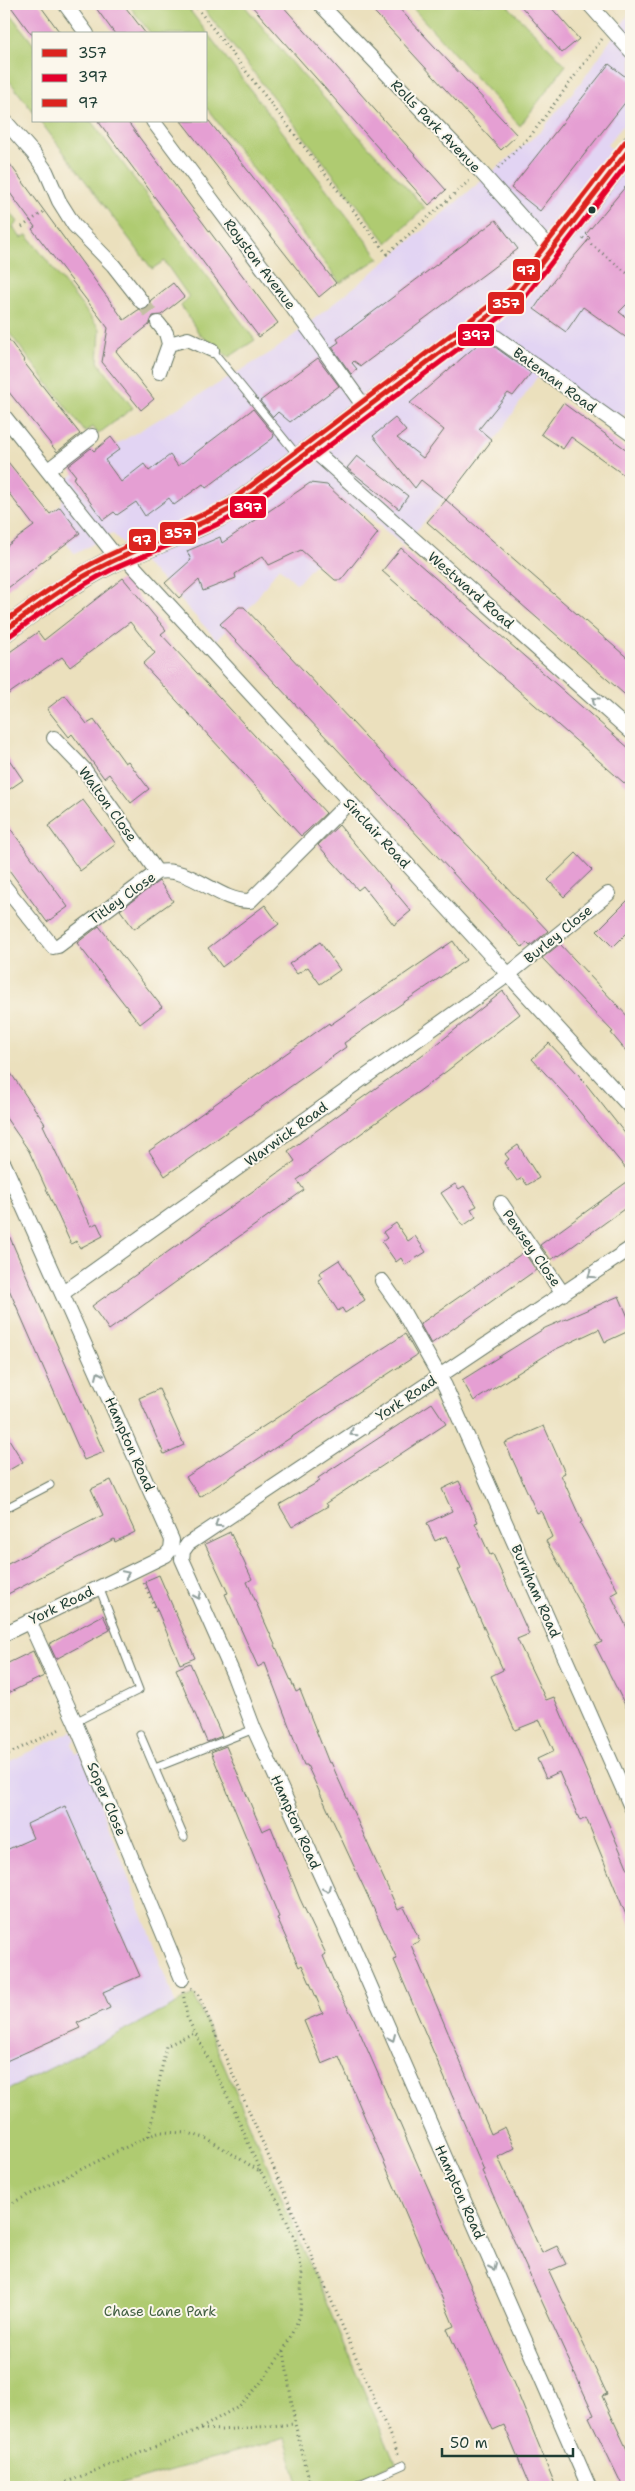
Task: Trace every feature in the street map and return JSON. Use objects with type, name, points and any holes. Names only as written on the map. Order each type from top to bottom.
[{"type":"main road","points":[[4,631],[32,610],[121,558],[216,518],[261,489],[305,452],[479,325],[519,292],[631,147]]},
{"type":"street","points":[[65,4],[86,32]]},
{"type":"street","name":"Rolls Park Avenue","points":[[320,4],[483,175],[550,250]]},
{"type":"street","points":[[589,4],[631,51]]},
{"type":"street","points":[[4,120],[34,154],[46,171],[59,201],[74,225],[113,265],[142,302]]},
{"type":"street","name":"Royston Avenue","points":[[154,122],[310,331],[364,408]]},
{"type":"street","points":[[158,323],[166,333],[169,344],[159,372]]},
{"type":"street","name":"Bateman Road","points":[[479,325],[631,434]]},
{"type":"street","points":[[169,344],[188,339],[212,350]]},
{"type":"street","name":"Sinclair Road","points":[[4,416],[121,558],[509,974],[631,1108]]},
{"type":"street","points":[[48,470],[92,436]]},
{"type":"street","name":"Westward Road","points":[[305,452],[396,524],[631,732]]},
{"type":"street","name":"Walton Close","points":[[54,738],[84,769],[157,872]]},
{"type":"street","name":"Titley Close","points":[[4,886],[53,947],[58,946],[157,872],[176,871],[235,899],[250,902],[349,802]]},
{"type":"street","name":"Burley Close","points":[[509,974],[608,894]]},
{"type":"street","name":"Warwick Road","points":[[63,1294],[509,974]]},
{"type":"street","name":"Hampton Road","points":[[4,1164],[8,1180],[63,1294],[234,1676],[254,1729],[351,1942],[589,2487]]},
{"type":"street","name":"Pewsey Close","points":[[501,1203],[563,1294]]},
{"type":"street","name":"York Road","points":[[4,1634],[188,1544],[631,1248]]},
{"type":"street","name":"Burnham Road","points":[[382,1281],[401,1308],[440,1376],[631,1807]]},
{"type":"street","name":"Soper Close","points":[[29,1621],[75,1722],[182,1979]]},
{"type":"lane","points":[[212,350],[305,452]]},
{"type":"lane","points":[[4,1510],[50,1485]]},
{"type":"lane","points":[[75,1722],[139,1690],[99,1587]]},
{"type":"lane","points":[[156,1768],[254,1729]]},
{"type":"lane","points":[[140,1734],[184,1837]]},
{"type":"lane","points":[[353,2487],[403,2465]]},
{"type":"path","points":[[194,4],[387,254],[532,134],[610,28]]},
{"type":"path","points":[[22,227],[59,201]]},
{"type":"path","points":[[569,226],[631,276]]},
{"type":"path","points":[[137,1569],[158,1615]]},
{"type":"path","points":[[4,1756],[75,1722]]},
{"type":"path","points":[[54,2487],[200,2428],[240,2405],[259,2384],[284,2350],[300,2316],[302,2272],[295,2240],[279,2203],[260,2172],[233,2106],[187,2017],[182,1979]]},
{"type":"path","points":[[198,1994],[403,2465]]},
{"type":"path","points":[[149,2136],[166,2046],[194,2033]]},
{"type":"path","points":[[4,2207],[149,2136],[161,2132],[188,2133],[208,2139],[260,2172]]},
{"type":"path","points":[[284,2350],[296,2424],[312,2487]]},
{"type":"path","points":[[200,2428],[221,2430],[296,2424]]},
{"type":"shaded area","points":[[631,11],[631,116],[607,145],[631,165],[631,404],[621,420],[537,377],[494,442],[403,546],[362,510],[297,584],[279,567],[251,606],[217,640],[165,583],[112,533],[75,554],[46,517],[61,504],[69,478],[102,453],[275,350],[367,277],[541,131],[585,77]]},
{"type":"shaded area","points":[[72,1731],[76,1740],[72,1743],[76,1754],[81,1752],[176,2005],[4,2092],[4,1764]]},
{"type":"green space","points":[[128,4],[185,4],[206,32],[149,32]]},
{"type":"green space","points":[[200,4],[243,4],[301,73],[425,208],[387,243]]},
{"type":"green space","points":[[409,4],[506,4],[566,65],[520,126]]},
{"type":"green space","points":[[4,6],[32,42],[32,110],[4,74]]},
{"type":"green space","points":[[208,34],[379,258],[340,283],[208,110]]},
{"type":"green space","points":[[41,122],[92,122],[255,340],[229,357],[200,335],[181,306],[189,297],[164,261],[152,269]]},
{"type":"green space","points":[[4,204],[18,222],[13,227],[21,238],[27,235],[100,329],[98,362],[133,408],[98,434],[93,427],[85,432],[4,326]]},
{"type":"green space","name":"Chase Lane Park","points":[[194,1995],[395,2463],[341,2487],[299,2487],[285,2438],[112,2487],[4,2487],[4,2092]]},
{"type":"building","points":[[9,4],[39,4],[60,32],[32,32],[31,34]]},
{"type":"building","points":[[93,4],[123,4],[144,32],[114,32]]},
{"type":"building","points":[[250,4],[281,4],[446,190],[429,205]]},
{"type":"building","points":[[367,4],[395,4],[517,135],[501,150]]},
{"type":"building","points":[[519,4],[548,4],[579,39],[562,53]]},
{"type":"building","points":[[609,64],[631,81],[631,95],[540,211],[511,188]]},
{"type":"building","points":[[209,121],[336,283],[319,297],[182,122]]},
{"type":"building","points":[[99,122],[128,122],[278,323],[259,337]]},
{"type":"building","points":[[4,156],[124,320],[138,310],[147,309],[151,300],[173,283],[184,297],[161,315],[153,316],[149,325],[116,351],[154,399],[141,410],[102,362],[108,328],[32,229],[35,227],[10,193],[4,197]]},
{"type":"building","points":[[631,180],[631,300],[619,312],[631,321],[631,341],[583,307],[566,332],[534,309],[554,280],[590,238],[586,234]]},
{"type":"building","points":[[496,220],[518,249],[361,366],[354,361],[352,363],[357,369],[351,374],[332,347],[339,342],[337,339]]},
{"type":"building","points":[[4,333],[23,361],[80,434],[57,452],[4,386]]},
{"type":"building","points":[[484,339],[531,373],[513,396],[508,393],[479,429],[492,440],[446,500],[421,480],[415,488],[373,436],[395,418],[406,431],[397,438],[423,458],[444,430],[410,403]]},
{"type":"building","points":[[318,358],[339,386],[290,422],[278,412],[273,417],[260,401]]},
{"type":"building","points":[[563,403],[631,453],[631,480],[571,437],[563,449],[541,434]]},
{"type":"building","points":[[253,409],[274,435],[273,438],[206,488],[203,484],[174,505],[169,498],[145,516],[136,502],[117,515],[114,512],[103,520],[73,478],[76,476],[68,466],[91,448],[94,451],[111,437],[120,449],[105,460],[121,482],[144,464],[149,471],[170,455],[178,466]]},
{"type":"building","points":[[357,456],[408,496],[399,509],[347,468]]},
{"type":"building","points":[[4,457],[50,514],[60,507],[80,533],[4,591],[4,548],[34,526],[4,487]]},
{"type":"building","points":[[310,483],[327,485],[378,533],[341,580],[335,580],[301,550],[269,565],[263,556],[235,574],[236,578],[203,591],[199,580],[179,598],[165,583],[191,560],[187,551],[220,537],[222,543]]},
{"type":"building","points":[[446,500],[631,661],[631,700],[427,522]]},
{"type":"building","points":[[401,548],[631,750],[631,789],[382,571]]},
{"type":"building","points":[[123,578],[166,630],[161,634],[326,813],[301,836],[143,664],[155,653],[130,622],[70,667],[62,657],[4,697],[4,656],[38,632],[44,640]]},
{"type":"building","points":[[239,607],[244,607],[548,931],[530,946],[527,943],[522,947],[220,624]]},
{"type":"building","points":[[65,695],[87,724],[94,720],[125,763],[128,761],[149,789],[131,803],[109,774],[104,778],[72,734],[69,737],[47,709]]},
{"type":"building","points":[[4,752],[23,780],[4,793]]},
{"type":"building","points":[[83,800],[116,844],[80,871],[48,826]]},
{"type":"building","points":[[4,820],[68,907],[47,922],[4,863]]},
{"type":"building","points":[[339,825],[411,911],[394,925],[363,886],[358,890],[318,845]]},
{"type":"building","points":[[576,853],[592,870],[564,897],[548,880]]},
{"type":"building","points":[[159,881],[173,901],[134,929],[120,910]]},
{"type":"building","points":[[631,897],[631,929],[613,947],[597,931]]},
{"type":"building","points":[[265,905],[279,924],[222,967],[208,948]]},
{"type":"building","points":[[99,926],[162,1007],[140,1024],[77,943]]},
{"type":"building","points":[[453,941],[466,960],[344,1043],[346,1047],[165,1176],[149,1151],[329,1023],[330,1025]]},
{"type":"building","points":[[320,942],[340,970],[320,984],[308,967],[297,974],[289,964]]},
{"type":"building","points":[[560,944],[631,1020],[631,1057],[611,1033],[613,1032],[542,958]]},
{"type":"building","points":[[503,991],[520,1014],[447,1071],[297,1180],[304,1190],[109,1330],[92,1306],[295,1161],[288,1151],[436,1045]]},
{"type":"building","points":[[549,1043],[578,1074],[631,1141],[631,1175],[570,1100],[532,1059]]},
{"type":"building","points":[[4,1063],[45,1124],[43,1125],[91,1226],[97,1223],[103,1236],[80,1248],[76,1241],[71,1244],[29,1151],[4,1115]]},
{"type":"building","points":[[518,1145],[539,1178],[527,1185],[522,1178],[517,1181],[504,1163],[509,1159],[505,1154]]},
{"type":"building","points":[[631,1179],[631,1204],[551,1260],[540,1245]]},
{"type":"building","points":[[455,1184],[459,1189],[464,1186],[477,1206],[471,1209],[476,1217],[463,1226],[441,1193]]},
{"type":"building","points":[[396,1223],[408,1241],[415,1236],[426,1252],[405,1265],[401,1258],[396,1262],[382,1242],[387,1238],[383,1232]]},
{"type":"building","points":[[4,1224],[104,1452],[84,1460],[4,1278]]},
{"type":"building","points":[[524,1252],[536,1270],[431,1344],[420,1324]]},
{"type":"building","points":[[339,1260],[365,1300],[345,1313],[342,1308],[338,1311],[318,1280],[322,1278],[319,1273]]},
{"type":"building","points":[[619,1296],[631,1324],[631,1330],[605,1342],[599,1329],[554,1350],[474,1401],[462,1380],[545,1328]]},
{"type":"building","points":[[405,1334],[417,1355],[200,1497],[186,1477]]},
{"type":"building","points":[[159,1389],[184,1445],[164,1454],[139,1398]]},
{"type":"building","points":[[432,1403],[446,1424],[326,1503],[328,1506],[292,1527],[279,1505],[320,1481],[318,1478]]},
{"type":"building","points":[[544,1426],[565,1473],[561,1475],[582,1522],[580,1523],[618,1591],[611,1595],[631,1636],[631,1717],[595,1645],[602,1642],[546,1541],[552,1537],[541,1511],[537,1513],[505,1443]]},
{"type":"building","points":[[4,1431],[23,1462],[4,1473]]},
{"type":"building","points":[[111,1480],[135,1532],[115,1542],[114,1539],[4,1596],[4,1566],[103,1515],[91,1489]]},
{"type":"building","points":[[459,1481],[478,1522],[475,1523],[490,1555],[493,1554],[529,1634],[517,1639],[546,1700],[554,1697],[631,1876],[631,1927],[586,1818],[580,1821],[559,1772],[546,1778],[537,1759],[554,1751],[540,1720],[515,1730],[491,1676],[503,1670],[458,1570],[461,1568],[446,1536],[435,1541],[427,1523],[452,1511],[442,1489]]},
{"type":"building","points":[[230,1532],[252,1579],[247,1582],[296,1692],[300,1690],[329,1763],[331,1762],[398,1910],[404,1907],[420,1941],[411,1945],[491,2134],[505,2127],[515,2148],[498,2157],[513,2190],[542,2253],[557,2246],[566,2264],[549,2271],[607,2394],[602,2396],[631,2458],[631,2487],[623,2487],[589,2417],[594,2415],[482,2171],[484,2170],[394,1960],[397,1959],[307,1765],[304,1765],[265,1663],[258,1667],[225,1594],[228,1593],[205,1544]]},
{"type":"building","points":[[159,1575],[195,1658],[180,1664],[145,1581]]},
{"type":"building","points":[[103,1615],[110,1630],[56,1659],[49,1644]]},
{"type":"building","points":[[33,1651],[44,1676],[4,1695],[4,1665]]},
{"type":"building","points":[[190,1663],[222,1736],[207,1742],[176,1669]]},
{"type":"building","points":[[226,1746],[262,1831],[271,1827],[300,1899],[326,1954],[323,1956],[337,1989],[354,2019],[516,2389],[556,2487],[530,2487],[504,2425],[493,2430],[447,2329],[454,2326],[339,2057],[322,2064],[304,2021],[323,2013],[302,1965],[299,1967],[277,1918],[279,1917],[211,1752]]},
{"type":"building","points":[[65,1806],[140,1976],[103,1992],[110,2008],[77,2023],[80,2028],[4,2062],[4,1851],[33,1838],[27,1824]]},
{"type":"tunnel","points":[[142,302],[158,323]]},
{"type":"transit line","name":"97","points":[[4,622],[52,588],[90,565],[119,550],[200,516],[232,500],[505,294],[513,287],[625,142]]},
{"type":"transit line","name":"357","points":[[4,631],[54,595],[93,571],[236,506],[510,300],[519,292],[631,147]]},
{"type":"transit line","name":"397","points":[[8,637],[58,601],[111,570],[193,536],[241,512],[515,306],[525,297],[631,159]]}]
